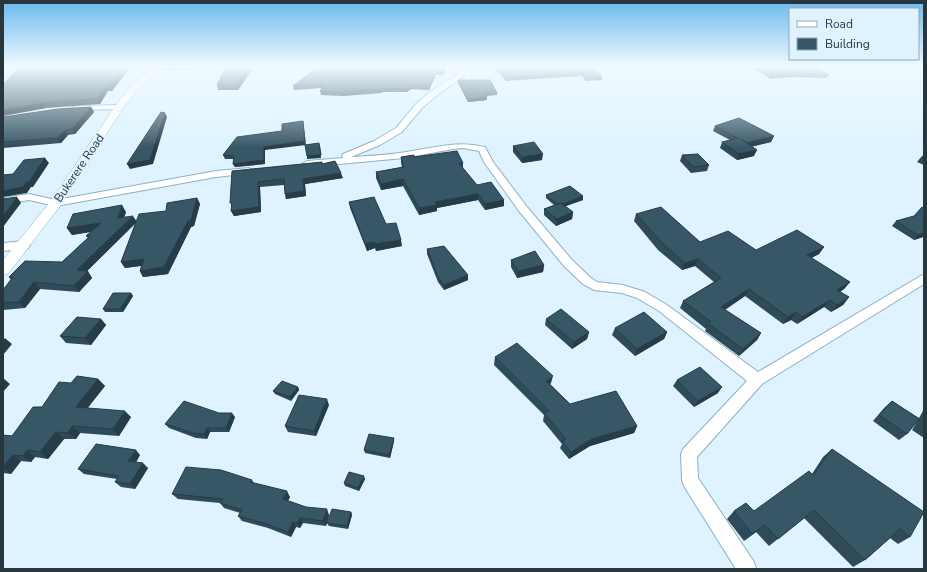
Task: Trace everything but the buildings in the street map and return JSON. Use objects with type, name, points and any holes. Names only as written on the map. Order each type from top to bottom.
[{"type":"street","name":"Bukerere Road","points":[[3,270],[56,203],[130,94]]},
{"type":"street","points":[[333,161],[377,143],[399,130],[419,106],[433,94]]},
{"type":"street","points":[[67,109],[95,107],[119,108]]},
{"type":"street","points":[[296,166],[333,161],[404,155],[463,146],[473,146],[482,149],[489,162],[523,209],[568,263],[587,281],[594,286],[623,289],[641,295],[663,308],[757,380]]},
{"type":"street","points":[[3,201],[29,197],[56,203],[216,174],[258,170]]},
{"type":"street","points":[[3,247],[24,245]]},
{"type":"street","points":[[747,569],[690,480],[689,454],[757,380],[924,278]]}]
